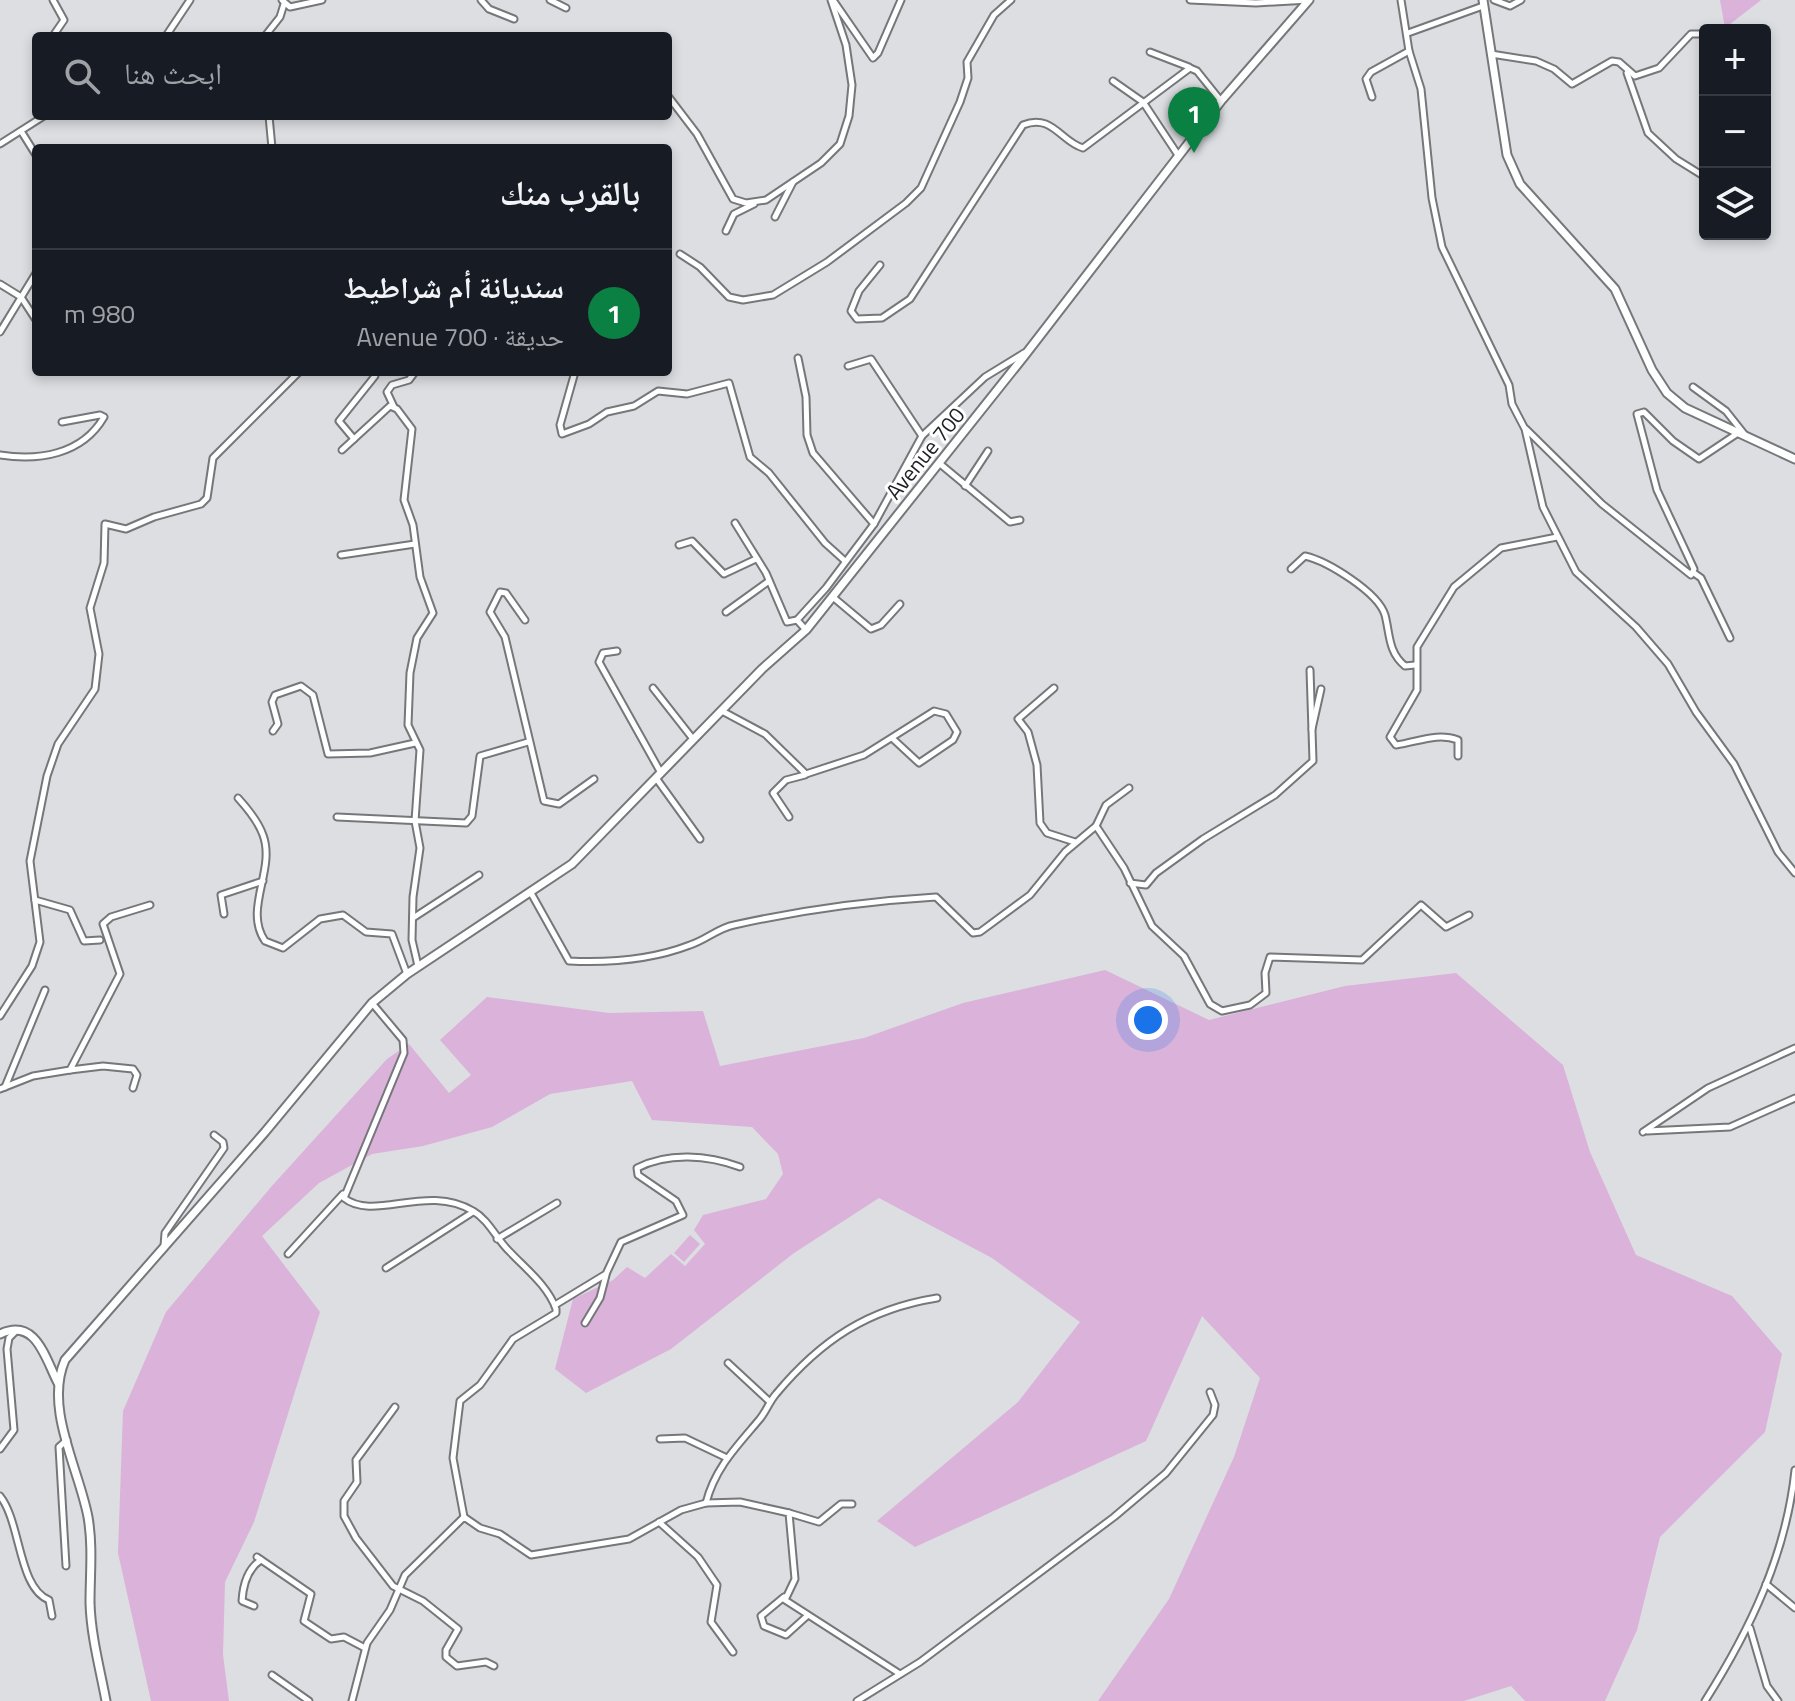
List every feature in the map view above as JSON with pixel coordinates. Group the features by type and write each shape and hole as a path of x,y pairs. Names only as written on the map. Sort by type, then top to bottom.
{"main road":[{"name":"Avenue 700","path":"65,1360 372,1003 418,966 572,864 693,739 806,630 1029,351 1221,101 1309,0"},
{"path":"1483,3 1507,155 1520,184 1615,289 1652,370 1667,393 1685,408 1795,459"},
{"path":"0,1334 18,1329 34,1336 59,1385 68,1439 88,1518 93,1572 91,1617 106,1701"},
{"path":"49,1366 65,1360"},
{"path":"59,1385 65,1360"}],"street":[{"path":"53,0 64,20 56,32"},
{"path":"169,32 190,0"},
{"path":"268,32 280,17 283,2 293,7 322,0"},
{"path":"481,0 489,9 514,19"},
{"path":"550,0 566,8"},
{"path":"832,0 873,58 901,0"},
{"path":"726,231 734,214 766,200 833,154 840,144 849,116 850,67 832,0"},
{"path":"680,254 700,267 729,297 743,300 773,295 827,262 906,203 921,188 960,102 968,78 967,62 994,15 1011,0"},
{"path":"1190,0 1256,3 1309,0"},
{"path":"1401,0 1409,51 1421,89 1432,198 1442,247 1507,380 1512,404 1525,429 1543,507 1576,572 1589,588 1636,627 1668,664 1696,712 1734,764 1778,852 1795,873"},
{"path":"1494,0 1510,6 1521,0"},
{"path":"1408,33 1483,3"},
{"path":"1489,53 1536,61 1554,69 1569,83 1612,61 1635,76 1652,71 1691,34 1699,34"},
{"path":"1372,97 1366,79 1371,72 1409,51"},
{"path":"1150,52 1197,71 1221,101"},
{"path":"880,265 854,299 851,311 857,319 882,318 910,299 1023,125 1032,122 1051,125 1080,149 1190,68"},
{"path":"1625,68 1641,106 1648,133 1676,159 1699,173"},
{"path":"1113,81 1143,102 1178,155"},
{"path":"672,101 697,134 730,195 738,202 759,202"},
{"path":"0,144 38,120"},
{"path":"269,120 272,144"},
{"path":"21,131 32,149"},
{"path":"775,217 793,181"},
{"path":"0,332 32,279"},
{"path":"0,284 21,297 32,314"},
{"path":"735,523 769,581 787,622 797,620 874,524 922,436 985,377 1029,351"},
{"path":"798,358 806,397 807,435 813,453 874,524"},
{"path":"848,366 871,359 922,436"},
{"path":"0,1016 37,956 40,928 30,850 47,776 58,744 92,696 97,679 99,654 90,608 104,563 105,524 126,529 154,517 201,504 207,498 213,458 295,376"},
{"path":"354,439 339,421 375,376"},
{"path":"412,376 409,380 392,385 387,392 394,407 412,429 404,500 413,525 420,577 433,613 417,638 410,673 408,725 420,756 415,821 420,848 412,918 413,950 418,966"},
{"path":"574,376 560,425 562,434 589,424 607,412 634,406 658,391 687,394 729,383 752,460 769,473 825,543 845,561"},
{"path":"1693,387 1726,411 1743,428 1742,435 1699,459 1673,441 1645,413 1637,414 1657,490 1694,573 1701,578 1730,638"},
{"path":"342,450 387,408 394,407"},
{"path":"0,455 29,460 59,454 86,436 104,417 100,415 62,422"},
{"path":"1525,429 1627,526 1685,573 1694,573"},
{"path":"965,486 988,451"},
{"path":"938,463 1010,522 1020,520"},
{"path":"1458,756 1458,740 1450,737 1437,736 1396,745 1392,743 1392,729 1417,690 1417,647 1454,587 1501,548 1557,537"},
{"path":"679,545 692,541 724,574 751,558 757,559"},
{"path":"341,555 415,544"},
{"path":"1291,569 1305,556 1331,564 1384,611 1392,653 1405,666 1416,665"},
{"path":"726,612 769,581"},
{"path":"525,620 505,592 500,592 490,612 505,637 544,801 559,804 594,779"},
{"path":"834,598 871,629 881,625 900,604"},
{"path":"797,620 806,630"},
{"path":"617,651 603,653 599,662 658,775 700,839"},
{"path":"1310,670 1309,720 1312,729"},
{"path":"273,731 278,724 272,702 275,695 301,686 313,695 328,754 370,753 415,743"},
{"path":"653,688 693,739"},
{"path":"1054,688 1019,714 1018,719 1028,732 1037,765 1040,823 1047,833 1075,842"},
{"path":"1130,883 1143,887 1203,839 1275,795 1313,761 1312,729 1321,689"},
{"path":"722,711 765,734 806,774"},
{"path":"789,817 773,793 786,780 864,755 906,726 937,711 946,714 957,732 953,740 919,763 892,738"},
{"path":"337,817 456,824 469,822 480,756 528,742"},
{"path":"531,893 569,961 630,961 692,945 731,925 832,906 936,897 973,933 980,932 1030,895 1075,842 1096,826 1106,805 1129,788"},
{"path":"238,798 263,833 267,853 257,927 265,941 283,948 320,919 343,915 366,932 392,934 407,974"},
{"path":"1096,826 1110,842 1152,926 1171,948 1184,956 1210,1004 1222,1011 1250,1005 1266,993 1265,973 1270,957 1360,960 1378,949 1421,905 1446,927 1469,915"},
{"path":"412,918 479,875"},
{"path":"224,914 221,895 263,881"},
{"path":"35,900 70,910 84,941 100,940"},
{"path":"70,1070 120,974 103,924 111,917 150,905"},
{"path":"2,1088 45,990"},
{"path":"288,1254 344,1193 404,1053 403,1040 372,1003"},
{"path":"1795,1048 1708,1088 1643,1132 1730,1127 1795,1098"},
{"path":"2,1088 33,1076 103,1066 133,1069 137,1075 133,1088"},
{"path":"164,1246 165,1233 224,1148 223,1142 214,1135"},
{"path":"585,1323 600,1298 606,1274 621,1242 683,1215 676,1201 638,1175 637,1168 658,1160 703,1157 740,1167"},
{"path":"344,1193 344,1198 356,1207 422,1199 459,1204 474,1211 540,1282 555,1305 556,1313 513,1339 480,1385 460,1401 453,1458 464,1517 486,1531 500,1534 531,1555 576,1546 608,1545 646,1532 681,1510 706,1503 740,1502 819,1522 841,1504 852,1504"},
{"path":"497,1239 557,1203"},
{"path":"386,1268 474,1211"},
{"path":"555,1305 606,1274"},
{"path":"706,1503 715,1475 763,1416 770,1402 850,1326 892,1306 937,1298"},
{"path":"0,1449 14,1430 7,1349 9,1338 18,1329"},
{"path":"728,1363 770,1402"},
{"path":"857,1701 900,1674 1114,1517 1166,1473 1213,1415 1215,1405 1210,1392"},
{"path":"395,1407 356,1460 357,1482 344,1501 343,1511 356,1538 399,1590 423,1601 459,1631 445,1653 454,1665 486,1662 494,1666"},
{"path":"660,1439 685,1438 727,1458"},
{"path":"66,1566 59,1447 68,1439"},
{"path":"1705,1701 1750,1628 1793,1503 1795,1470"},
{"path":"0,1496 12,1520 35,1591 49,1600 52,1616"},
{"path":"789,1513 795,1579 784,1597 761,1616 764,1626 786,1635 807,1616"},
{"path":"352,1701 365,1648 408,1570 464,1517"},
{"path":"659,1522 710,1572 718,1592 711,1622 733,1652"},
{"path":"254,1606 242,1601 243,1589 259,1558 311,1594 304,1621 331,1639 344,1637 365,1648"},
{"path":"1766,1584 1795,1608"},
{"path":"784,1597 807,1616 900,1674"},
{"path":"1750,1628 1767,1686 1778,1701"},
{"path":"272,1675 309,1701"}],"shaded area":[{"path":"1720,0 1761,0 1730,24 1724,24"},
{"path":"1105,970 1209,1020 1345,986 1456,973 1563,1065 1590,1152 1636,1255 1732,1296 1782,1354 1765,1432 1660,1537 1637,1630 1605,1701 1525,1701 1511,1686 1464,1701 1098,1701 1169,1599 1234,1457 1260,1378 1202,1316 1146,1441 915,1547 877,1521 1018,1402 1080,1322 992,1258 879,1198 794,1253 671,1349 586,1393 555,1369 573,1299 613,1280 627,1267 645,1278 671,1254 685,1266 705,1244 694,1230 703,1215 766,1199 783,1174 778,1154 752,1127 652,1120 632,1081 550,1094 492,1127 423,1146 372,1154 319,1183 262,1236 320,1312 254,1522 225,1582 223,1655 229,1701 151,1701 118,1553 123,1411 166,1312 271,1187 387,1059 409,1044 449,1093 471,1075 440,1040 487,997 609,1013 703,1011 720,1066 864,1038 963,1003"},
{"path":"690,1235 700,1244 684,1262 674,1253"}],"place":[{"name":"سنديانة أم شراطيط","path":"1194,153"}]}
